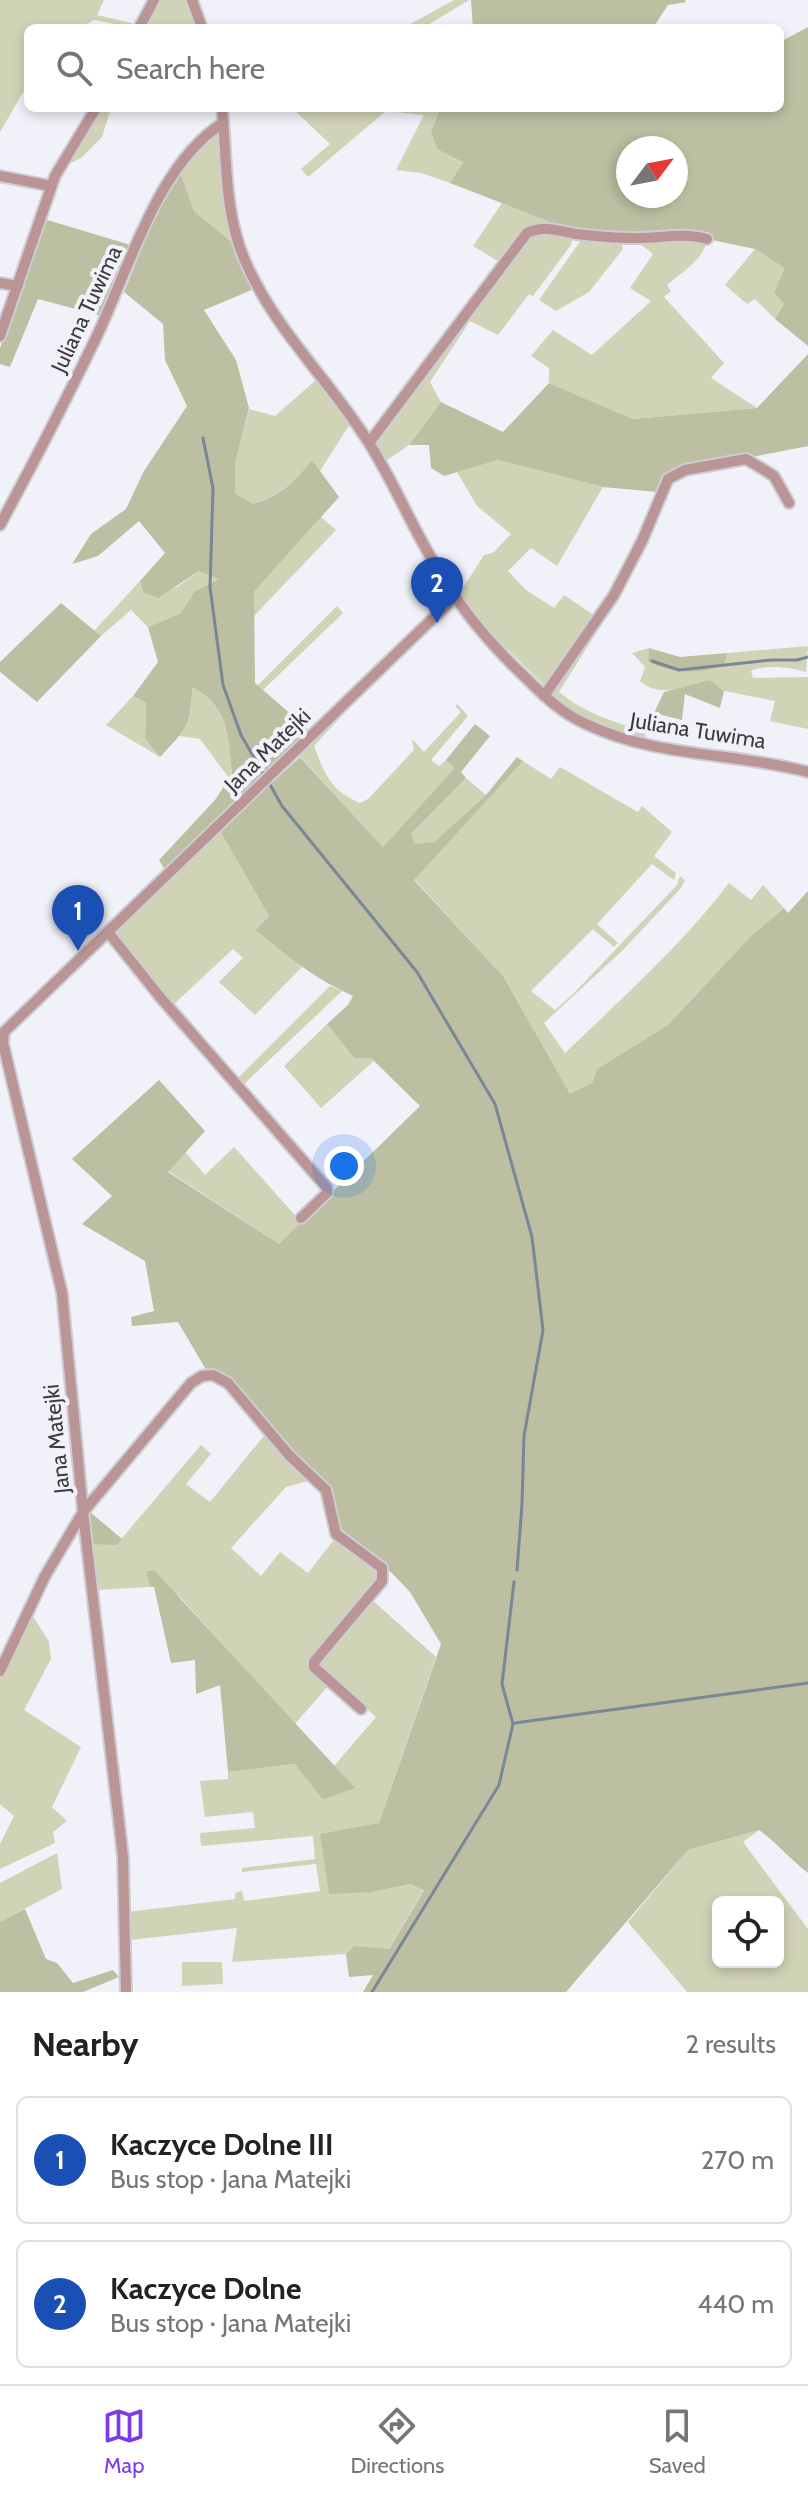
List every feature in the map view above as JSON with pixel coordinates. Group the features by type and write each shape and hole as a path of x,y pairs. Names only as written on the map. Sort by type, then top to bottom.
{"street":[{"path":"141,24 154,0"},
{"path":"192,0 201,24"},
{"path":"0,336 51,186 94,112"},
{"name":"Juliana Tuwima","path":"222,112 234,223 246,263 276,315 369,443 455,597 513,666 544,696 583,723 629,742 669,750 751,759 808,772"},
{"name":"Juliana Tuwima","path":"0,525 96,337 163,187 208,133 223,123"},
{"path":"0,176 51,186"},
{"path":"369,443 527,233 537,228 548,228 632,238 673,235 707,239"},
{"path":"0,283 18,286"},
{"path":"544,696 614,595 642,541 668,479 685,470 746,459 774,476 789,503"},
{"name":"Jana Matejki","path":"126,1992 123,1857 83,1512 62,1293 2,1037 455,597"},
{"path":"108,932 160,997 327,1188 327,1193 301,1218"},
{"path":"0,1671 45,1576 83,1512 191,1383 202,1376 213,1375 228,1383 289,1455 326,1490 336,1534 382,1568 382,1581 314,1662 314,1667 361,1709"}],"green space":[{"path":"0,0 104,0 97,15 135,24 94,20 87,24 24,24 24,91 0,132"},
{"path":"159,0 187,0 196,24 146,24"},
{"path":"454,0 469,0 430,24 410,24"},
{"path":"471,0 686,2 668,5 656,24 473,24"},
{"path":"808,27 808,346 775,319 784,304 774,292 785,268 755,249 669,231 625,236 576,232 450,183 463,162 437,149 431,131 439,112 784,112 784,40"},
{"path":"98,112 110,112 102,137 81,158 65,166"},
{"path":"296,112 385,112 308,177 301,169 330,144"},
{"path":"396,112 439,112 431,131 463,162 450,183 421,173 396,170 424,115"},
{"path":"219,133 224,193 234,244 194,211 180,171 211,135"},
{"path":"180,171 194,211 234,244 254,289 204,310 236,360 249,408 235,464 235,493 253,504 272,497 312,460 339,497 254,592 255,683 309,730 165,870 159,860 215,800 232,774 228,735 214,704 192,687 191,711 185,726 160,757 145,739 146,703 133,696 158,662 148,627 181,613 194,592 219,579 199,571 158,598 143,592 140,581 165,553 139,521 98,556 72,564 91,534 126,509 144,471 187,406 165,360 163,324 124,292 159,206"},
{"path":"502,203 563,227 539,227 524,231 498,261 473,246"},
{"path":"44,219 134,246 102,316 38,299 10,367 0,364 0,348"},
{"path":"538,231 563,234 572,241 571,245 533,296 529,294 498,335 470,321 430,382 441,402 409,445 386,461 375,442 525,239"},
{"path":"700,238 706,244 695,262 667,285 671,291 664,297 724,363 711,378 757,408 633,419 549,383 549,368 531,356 553,330 592,355 651,301 630,288 653,254 639,243"},
{"path":"581,240 621,243 623,249 589,292 556,311 539,300"},
{"path":"755,249 786,268 774,292 784,304 775,319 755,299 747,304 725,285"},
{"path":"808,354 808,446 685,470 657,492 603,487 498,460 444,476 431,468 429,445 409,445 441,402 503,432 549,383 633,419 757,408"},
{"path":"316,380 350,424 320,471 312,461 286,487 253,504 235,493 235,464 249,409 275,416"},
{"path":"498,460 603,487 557,566 531,548 508,571 526,590 554,608 564,595 595,616 546,687 497,639 459,594 484,555 493,553 511,534 477,506 457,472"},
{"path":"321,517 336,530 254,616 254,592"},
{"path":"199,571 220,579 194,592 181,613 148,627 131,610 101,636 93,632 140,581 143,592 177,587"},
{"path":"61,603 101,636 37,702 0,672 0,662"},
{"path":"337,606 343,613 263,690 257,686"},
{"path":"599,623 601,625 559,692 589,711 645,732 646,739 584,717 551,697 550,692"},
{"path":"808,646 806,672 778,667 751,671 753,678 808,677 808,729 770,721 775,701 724,691 710,680 674,690 648,686 640,681 645,667 632,653 649,648 648,661 709,668 725,663 727,653"},
{"path":"649,648 680,657 727,653 725,663 717,667 686,671 665,668 648,661"},
{"path":"710,680 724,691 720,708 685,694 682,720 654,713 664,692"},
{"path":"192,687 214,704 225,724 232,774 229,778 200,739 179,736 189,719"},
{"path":"366,689 314,746 335,787 360,803 368,799 414,750 412,739 424,752 461,712 455,706 457,704 468,716 431,760 439,766 446,760 456,768 383,847 298,754"},
{"path":"133,696 146,703 145,739 160,757 106,725"},
{"path":"475,724 490,736 461,772 466,778 411,834 415,844 434,842 486,795 517,757 523,761 414,880 503,976 570,1094 592,1083 597,1069 668,1025 750,937 784,908 788,913 808,891 808,1873 759,1830 688,1850 566,1992 363,1992 373,1975 349,1977 346,1954 354,1946 389,1949 424,1890 411,1884 372,1892 329,1894 320,1834 379,1823 441,1644 410,1592 387,1568 339,1532 328,1487 292,1453 227,1377 205,1368 178,1322 132,1326 131,1317 154,1311 145,1261 82,1224 112,1196 72,1159 159,1080 205,1131 168,1172 279,1244 420,1106 371,1058 354,1058 327,1024 348,1005 353,996 314,975 255,930 269,916 220,831 300,757 383,847 455,768 446,760"},
{"path":"523,761 551,779 560,767 638,812 642,806 672,832 654,856 676,873 674,880 652,864 597,924 618,943 614,947 593,929 531,991 555,1010 677,885 680,876 685,880 623,950 544,1023 565,1053 671,950 729,883 751,900 763,885 784,908 750,937 668,1025 597,1069 592,1083 570,1095 503,976 414,879"},
{"path":"466,778 486,795 434,842 415,845 411,834"},
{"path":"220,831 269,916 255,930 302,967 255,1015 219,982 243,958 233,949 173,1005 117,939 115,932"},
{"path":"330,986 342,991 244,1084 238,1078"},
{"path":"327,1024 354,1058 371,1058 374,1061 321,1108 284,1066"},
{"path":"234,1147 302,1223 279,1244 168,1171 185,1152 205,1175"},
{"path":"267,1432 309,1481 286,1487 231,1548 261,1576 280,1552 308,1573 336,1537 381,1574 312,1671 328,1686 295,1724 181,1598 146,1571 150,1587 97,1590 92,1544 117,1544 201,1445 211,1454 186,1484 210,1502"},
{"path":"89,1511 122,1539 117,1545 92,1544"},
{"path":"146,1571 155,1571 355,1788 323,1800 295,1764 228,1772 220,1685 196,1694 195,1660 171,1663 154,1587 150,1587"},
{"path":"371,1599 436,1657 379,1823 320,1835 372,1892 411,1884 424,1889 388,1950 354,1946 346,1954 232,1962 237,1928 130,1940 127,1912 235,1899 235,1893 242,1891 244,1901 320,1891 316,1864 242,1872 242,1868 315,1859 313,1836 201,1846 200,1833 255,1828 253,1812 205,1817 200,1781 228,1779 228,1772 296,1764 323,1800 354,1788 334,1766 376,1717 316,1666"},
{"path":"31,1613 49,1642 51,1659 24,1710 81,1747 52,1807 67,1821 53,1832 55,1843 0,1869 0,1844 14,1816 0,1804 0,1678"},
{"path":"759,1830 743,1842 783,1896 712,1896 712,1968 784,1968 784,1897 808,1929 808,1992 687,1992 628,1922 688,1850"},
{"path":"57,1853 62,1889 0,1922 0,1883"},
{"path":"25,1909 46,1959 57,1963 73,1983 113,1970 119,1977 83,1992 0,1992 0,1922"},
{"path":"182,1962 222,1962 223,1984 182,1986"}],"waterway":[{"path":"203,438 213,488 210,587 223,685 241,735 264,775"},
{"path":"652,661 679,670 808,657"},
{"path":"268,781 282,806 417,972 495,1104 532,1237 543,1330 524,1436 517,1570"},
{"path":"372,1992 499,1785 513,1724 502,1684 514,1582"},
{"path":"515,1723 808,1683"}],"place":[{"name":"Kaczyce Dolne","path":"437,623"},
{"name":"Kaczyce Dolne III","path":"78,951"}]}
